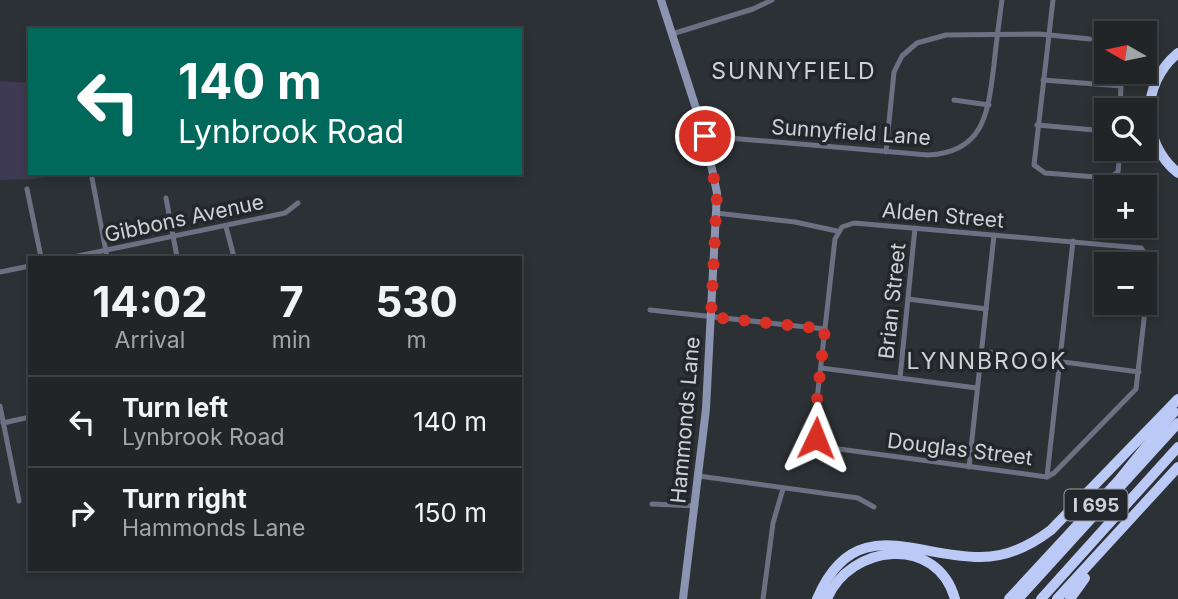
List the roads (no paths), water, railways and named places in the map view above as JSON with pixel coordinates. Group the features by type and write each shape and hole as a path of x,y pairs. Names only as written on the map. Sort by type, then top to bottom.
{"highway":[{"path":"1178,53 1159,76 1149,109 1153,138 1167,163 1178,173"},
{"path":"817,599 830,575 839,565 876,545 895,544 982,557 1005,554 1030,544 1051,530 1178,399"},
{"name":"I 695","path":"1009,599 1119,480 1178,407"},
{"path":"1018,599 1178,423"},
{"path":"1041,599 1178,447"},
{"name":"I 695","path":"1057,599 1178,467"},
{"path":"1070,599 1147,502"},
{"path":"827,599 836,582 853,565 873,556 894,553 915,556 932,565 946,578 955,599"}],"street":[{"name":"Hammonds Lane","path":"661,0 705,136 716,180 711,317 699,476 683,599"},
{"path":"672,34 753,9 772,0"},
{"name":"Sunnyfield Lane","path":"705,136 928,155 959,148 976,133 989,104 1002,0"},
{"path":"1053,0 1033,160 1038,170 1045,173 1115,176 1120,161"},
{"path":"886,152 892,81 897,64 909,48 936,36 997,34 1090,38"},
{"path":"1043,80 1121,86 1120,98"},
{"path":"954,100 989,104"},
{"path":"1037,125 1094,130"},
{"path":"92,178 107,254"},
{"path":"27,189 41,256"},
{"path":"166,198 177,256"},
{"name":"Gibbons Avenue","path":"84,256 107,254 173,237 285,214 298,203"},
{"path":"650,310 825,329 836,232 794,222 716,213"},
{"name":"Alden Street","path":"836,232 854,223 1134,247 1145,252 1150,267 1139,372"},
{"path":"226,227 234,256"},
{"name":"Brian Street","path":"900,378 915,228"},
{"path":"969,467 994,235"},
{"path":"1047,477 1073,242"},
{"path":"0,272 28,266"},
{"path":"908,299 986,309"},
{"name":"Douglas Street","path":"825,329 814,433 824,447 1047,477"},
{"path":"981,351 1139,372 1134,392 1047,477"},
{"path":"821,368 977,388"},
{"path":"0,406 19,501"},
{"path":"2,423 28,417"},
{"path":"699,476 858,498 874,507"},
{"path":"763,599 773,523 783,489"},
{"path":"652,504 696,506"}],"district":[{"name":"SUNNYFIELD","path":"794,71"},
{"name":"LYNNBROOK","path":"987,361"}]}
